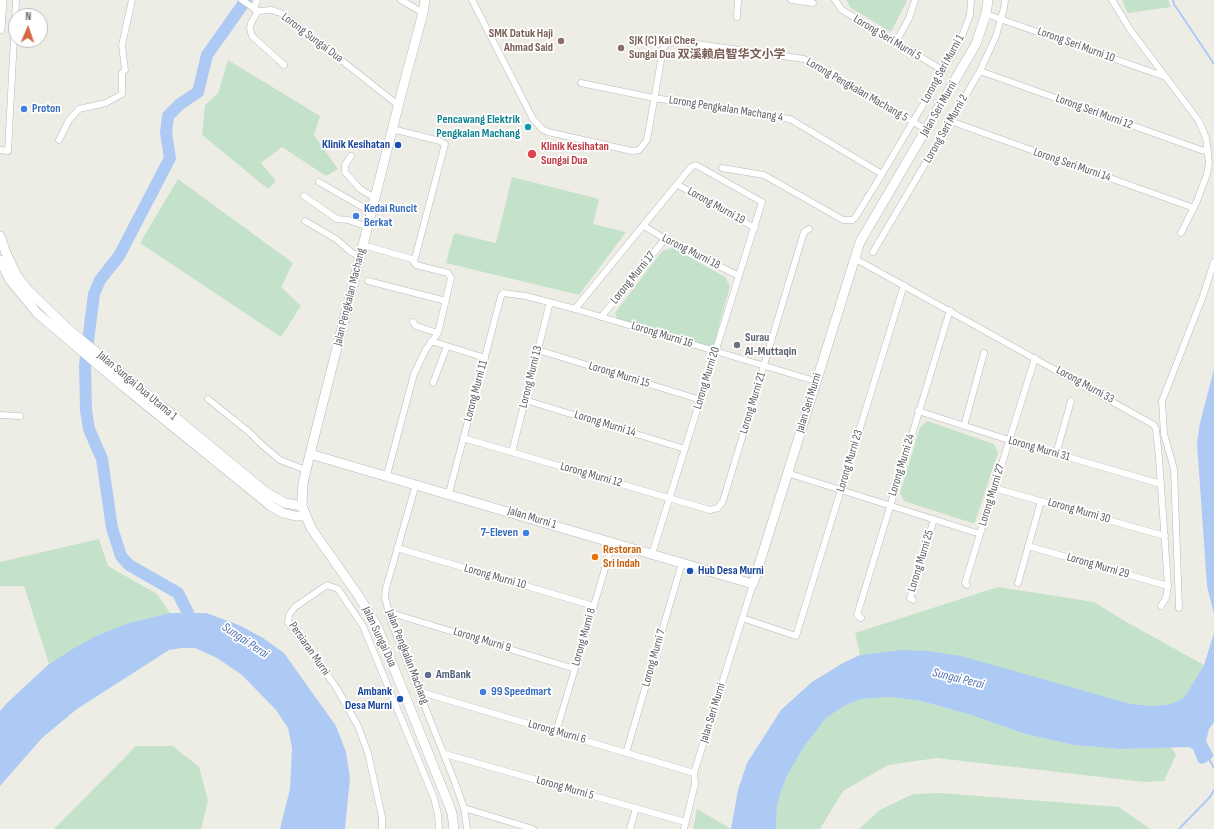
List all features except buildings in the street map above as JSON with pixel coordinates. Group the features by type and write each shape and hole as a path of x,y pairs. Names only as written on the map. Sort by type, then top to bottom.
{"street":[{"path":"0,29 2,0"},
{"path":"0,150 8,151 16,0"},
{"path":"59,140 69,120 79,109 106,103 122,94 122,73 125,70 122,45 132,0"},
{"path":"242,0 255,9"},
{"path":"257,0 250,29 252,36 284,65"},
{"path":"401,0 423,13"},
{"name":"Jalan Pengkalan Machang","path":"310,454 398,105 423,13 425,0"},
{"path":"472,0 533,119 542,129 636,151 642,147 647,140 654,98"},
{"path":"737,17 738,0"},
{"path":"791,0 813,3"},
{"name":"Lorong Seri Murni 5","path":"835,0 842,10 944,71"},
{"path":"896,42 909,18 915,0"},
{"name":"Lorong Seri Murni 1","path":"722,168 764,175 843,220 852,220 856,218 959,44 970,15 971,0"},
{"name":"Jalan Seri Murni","path":"684,826 695,784 694,773 854,258 866,230 927,130 976,44 986,14 988,0"},
{"name":"Lorong Seri Murni 2","path":"873,252 980,71 992,46 1002,19 1004,0"},
{"path":"1112,0 1131,31 1199,121 1206,138 1208,151 1208,174 1194,208 1181,233"},
{"name":"Lorong Sungai Dua","path":"255,9 272,10 283,14 398,105"},
{"name":"Lorong Seri Murni 10","path":"986,14 1166,77"},
{"name":"Lorong Pengkalan Machang 5","path":"654,98 663,49 667,43 675,41 804,59 927,130"},
{"name":"Lorong Seri Murni 12","path":"980,71 1201,150 1208,151"},
{"name":"Lorong Pengkalan Machang 4","path":"581,83 654,98 790,118 882,174"},
{"name":"Lorong Seri Murni 14","path":"950,121 1194,208"},
{"path":"392,129 440,141 445,144 414,262"},
{"path":"351,156 345,165 345,172 360,189 375,198"},
{"name":"Lorong Murni 20","path":"652,554 762,202 696,165 691,167 678,185"},
{"path":"319,182 371,212"},
{"path":"576,309 678,185"},
{"name":"Lorong Murni 19","path":"678,185 754,228"},
{"path":"304,196 337,219 348,220 368,227"},
{"path":"305,221 336,239 351,252 360,256"},
{"name":"Lorong Murni 18","path":"644,226 665,239 739,276"},
{"name":"Lorong Murni 21","path":"718,508 723,501 804,232 809,230"},
{"name":"Jalan Sungai Dua Utama 1","path":"0,236 6,253 24,286 63,330"},
{"name":"Lorong Murni 17","path":"601,316 665,239"},
{"path":"363,245 412,259 416,265 448,273 452,278 438,333 414,374 387,475"},
{"name":"Lorong Murni 33","path":"854,258 950,310 1154,425 1156,429 1161,484 1168,586 1166,598 1161,606"},
{"name":"Jalan Sungai Dua Utama 1","path":"0,260 10,280 37,312 63,330 267,493 285,503 302,506"},
{"path":"1179,608 1174,469 1164,434 1162,401 1203,296 1214,262"},
{"path":"368,281 446,301"},
{"name":"Lorong Murni 23","path":"742,618 796,636 904,286"},
{"name":"Lorong Murni 16","path":"507,292 601,316 764,367 815,381"},
{"name":"Lorong Murni 11","path":"449,493 501,296 507,292"},
{"name":"Lorong Murni 13","path":"512,452 550,302"},
{"name":"Lorong Murni 24","path":"861,618 857,615 889,505 950,310"},
{"path":"413,322 416,326 438,333"},
{"path":"432,341 485,358"},
{"path":"433,382 447,346"},
{"name":"Lorong Murni 15","path":"538,350 701,400"},
{"path":"964,426 984,353"},
{"name":"Lorong Murni 27","path":"967,585 965,583 1035,358"},
{"name":"Jalan Sungai Dua Utama 1","path":"105,365 123,386 259,497 283,513 295,516 304,516"},
{"path":"208,399 249,432 280,460 306,470"},
{"name":"Lorong Murni 14","path":"525,400 685,449"},
{"path":"1056,454 1071,401"},
{"name":"Lorong Murni 31","path":"918,411 1009,440 1161,484"},
{"path":"0,415 20,416"},
{"name":"Lorong Murni 12","path":"463,438 710,510 718,508"},
{"name":"Jalan Sungai Dua","path":"310,454 302,496 304,516 362,600 377,626 446,797 452,813 454,829"},
{"name":"Jalan Murni 1","path":"310,454 449,493 752,584"},
{"path":"787,473 980,534"},
{"name":"Jalan Pengkalan Machang","path":"416,484 386,588 385,598 388,612 421,692 464,808 467,829"},
{"name":"Lorong Murni 30","path":"994,488 1164,536"},
{"path":"285,503 294,501 302,496"},
{"path":"1018,583 1041,501"},
{"path":"283,513 311,528"},
{"name":"Lorong Murni 25","path":"913,600 910,598 934,519"},
{"name":"Lorong Murni 8","path":"556,732 613,542"},
{"name":"Lorong Murni 29","path":"1028,546 1168,586"},
{"name":"Lorong Murni 10","path":"397,548 594,606"},
{"name":"Lorong Murni 7","path":"626,753 682,563"},
{"name":"Persiaran Murni","path":"382,829 382,817 368,753 358,726 336,688 288,622 289,615 295,607 324,586 331,585 338,589 362,626 437,805 439,829"},
{"name":"Lorong Murni 9","path":"388,612 575,669"},
{"name":"Lorong Murni 6","path":"421,692 694,773"},
{"name":"Lorong Murni 5","path":"444,754 636,808 684,826"},
{"path":"434,798 446,797"},
{"path":"437,805 446,797"},
{"path":"464,808 517,827 533,829"},
{"path":"630,829 636,808"}],"green space":[{"path":"846,0 906,0 906,3 891,32 851,8"},
{"path":"1122,0 1168,0 1171,7 1128,13"},
{"path":"228,60 320,116 314,135 338,169 326,176 282,147 261,163 276,181 268,189 202,135 205,105 218,93"},
{"path":"512,177 599,199 593,224 626,232 579,295 446,263 454,233 496,243"},
{"path":"178,179 293,263 281,287 301,306 281,337 140,243"},
{"path":"673,248 725,277 730,286 714,344 707,347 617,320 615,313 662,251"},
{"path":"927,421 994,444 998,453 975,522 972,523 904,501 900,493 920,427"},
{"path":"99,539 108,566 157,594 170,613 129,623 98,635 49,664 24,586 0,586 0,562"},
{"path":"998,587 1094,602 1123,620 1204,665 1184,699 1171,704 1156,706 1131,704 900,650 860,655 855,633"},
{"path":"890,697 921,701 971,715 1025,734 1074,745 1119,749 1171,747 1176,755 1164,781 1144,782 937,758 888,765 843,791 820,829 776,829 777,806 788,774 804,747 826,718 844,706 861,699"},
{"path":"136,746 173,746 199,767 208,800 201,829 54,829"},
{"path":"940,793 1119,807 1150,829 859,829 880,810 913,794"},
{"path":"697,809 731,829 693,829"}],"water":[{"path":"1214,369 1214,614 1207,586 1197,443 1200,423"},
{"name":"Sungai Perai","path":"170,613 206,613 239,625 263,638 284,653 336,726 346,752 350,778 345,829 280,829 290,789 292,748 288,728 276,710 242,675 217,658 195,648 169,650 77,709 42,738 0,786 0,711 7,703 49,664 76,647 98,635 129,623"},
{"name":"Sungai Perai","path":"1214,633 1214,722 1209,729 1206,741 1214,756 1205,763 1201,764 1198,762 1193,749 1189,747 1119,749 1074,745 1025,734 971,715 921,701 890,697 861,699 844,706 826,718 804,747 788,774 781,791 777,806 776,829 731,829 738,790 747,763 781,710 812,682 843,663 860,655 900,650 928,651 961,656 1131,704 1156,706 1171,704 1184,698 1204,665"}],"waterway":[{"path":"190,628 188,613 178,593 129,565 121,556 112,528 102,459 89,429 86,410 85,365 94,294 100,280 119,256 170,158 166,133 168,116 180,104 198,92 207,55 246,0"},
{"path":"1173,0 1174,4 1214,64"},
{"path":"1209,759 1214,768"},
{"path":"1179,829 1210,797 1214,790"}],"place":[{"name":"SMK Datuk Haji Ahmad Said","path":"561,41"},
{"name":"SJK (C) Kai Chee, Sungai Dua 双溪赖启智华文小学","path":"621,48"},
{"name":"Proton","path":"24,109"},
{"name":"Pencawang Elektrik Pengkalan Machang","path":"528,127"},
{"name":"Klinik Kesihatan","path":"398,145"},
{"name":"Klinik Kesihatan Sungai Dua","path":"532,154"},
{"name":"Kedai Runcit Berkat","path":"356,216"},
{"name":"Surau Al-Muttaqin","path":"737,345"},
{"name":"7-Eleven","path":"526,533"},
{"name":"Restoran Sri Indah","path":"595,557"},
{"name":"Hub Desa Murni","path":"690,571"},
{"name":"AmBank","path":"428,675"},
{"name":"99 Speedmart","path":"483,692"},
{"name":"Ambank Desa Murni","path":"400,699"}]}
